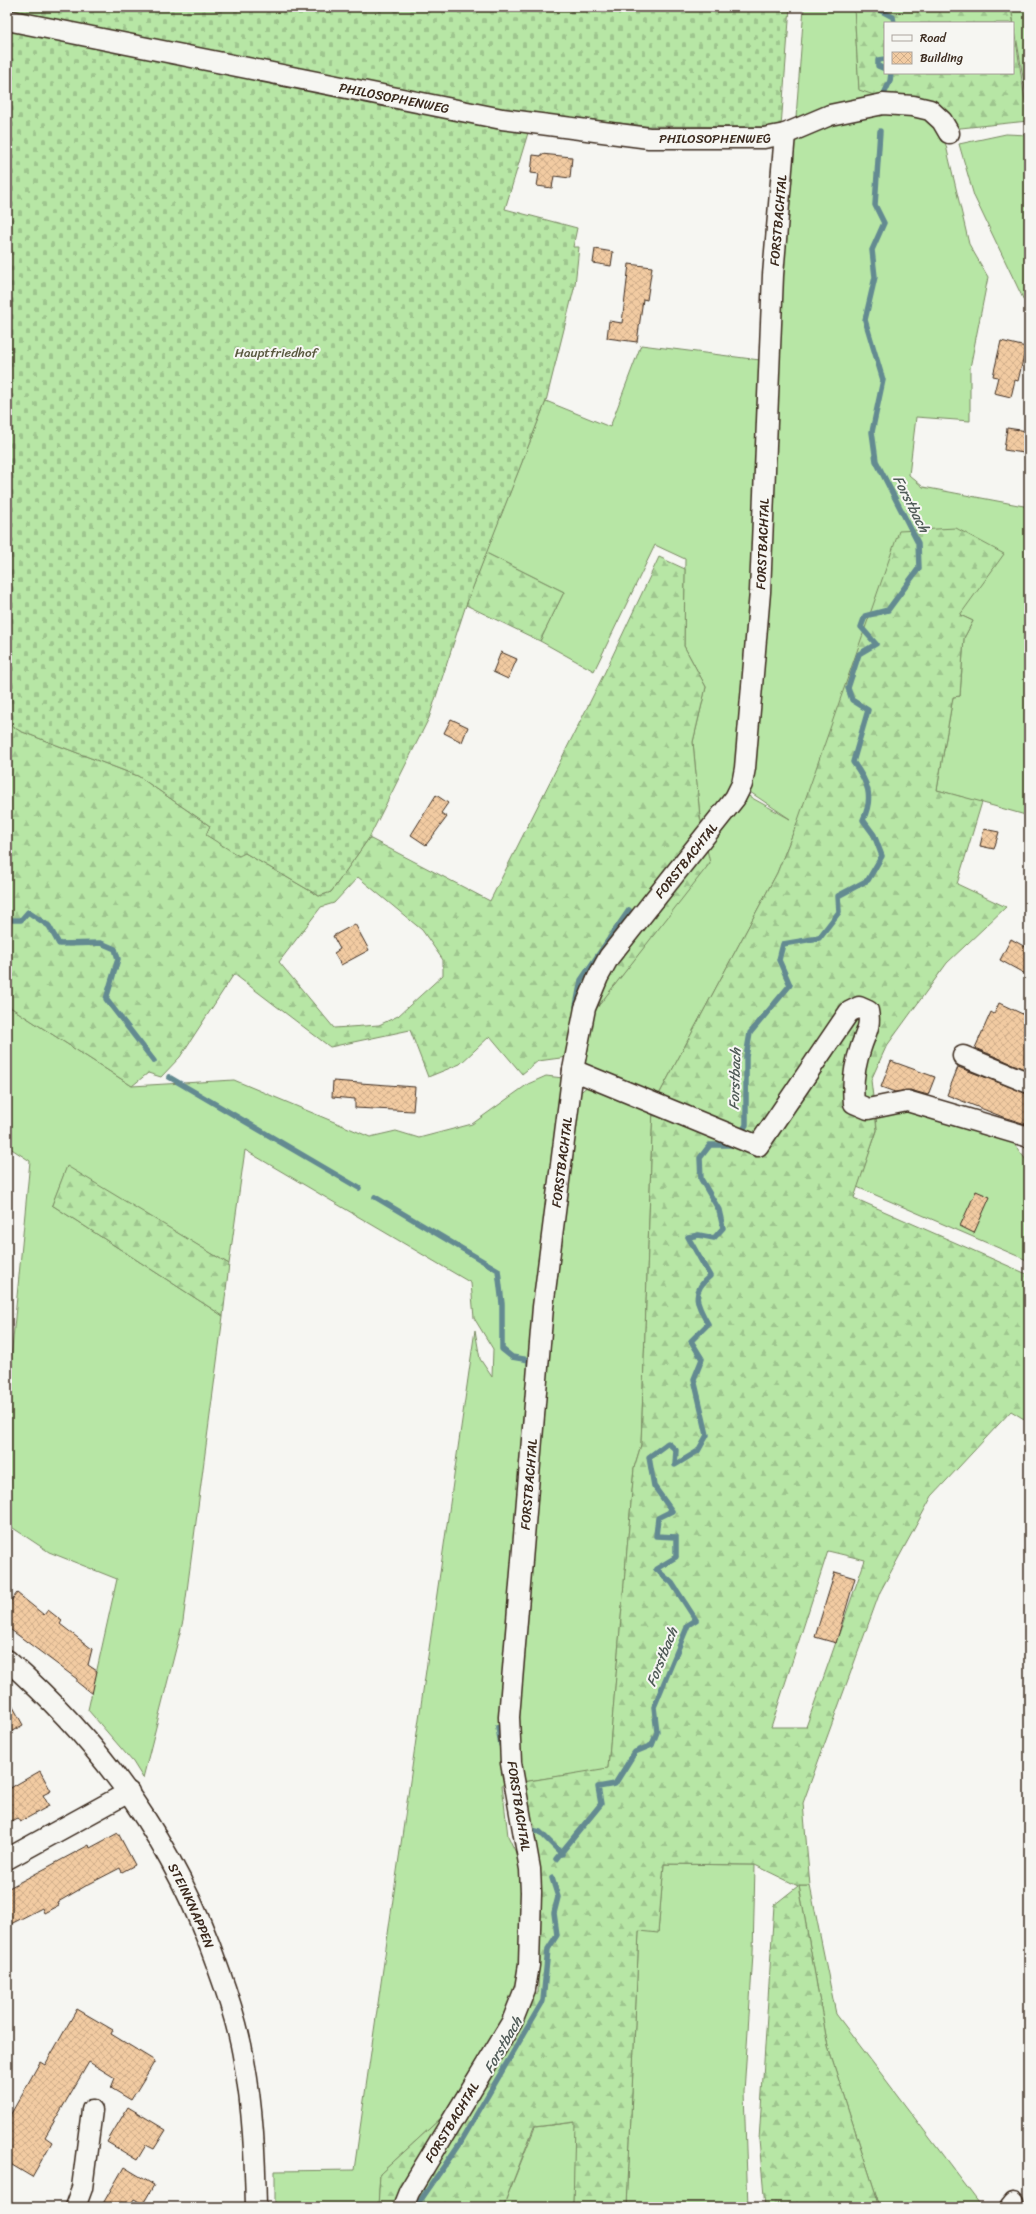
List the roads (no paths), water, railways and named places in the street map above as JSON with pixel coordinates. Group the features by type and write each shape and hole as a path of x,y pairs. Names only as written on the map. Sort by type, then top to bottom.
{"street":[{"name":"PHILOSOPHENWEG","path":"7,20 517,121 649,138 764,138 786,134 830,115 883,104 914,106 930,110 942,121 949,132"},
{"name":"FORSTBACHTAL","path":"403,2207 409,2192 512,2022 525,1989 529,1966 531,1892 530,1869 511,1762 508,1717 536,1380 573,1070 585,1008 598,977 633,926 723,816 742,784 747,750 760,592 773,275 786,134"},
{"path":"573,1070 758,1146 849,1012 859,1006 868,1011 870,1022 859,1054 853,1088 854,1103 868,1110 907,1101 1029,1137"},
{"path":"963,1056 1029,1083"},
{"name":"STEINKNAPPEN","path":"7,1660 40,1689 76,1727 129,1792 158,1836 186,1888 206,1932 227,1994 244,2060 254,2134 256,2207"},
{"path":"7,1859 129,1792"},
{"path":"75,2207 82,2188 92,2110"}],"waterway":[{"name":"Forstbach","path":"874,7 893,17 894,22"},
{"name":"Forstbach","path":"884,59 878,60 878,66 884,69"},
{"name":"Forstbach","path":"884,94 890,81 891,74"},
{"name":"Forstbach","path":"740,1134 746,1125 746,1057 750,1033 790,985 779,960 783,944 819,938 839,912 838,896 868,880 882,856 874,835 863,820 868,804 868,790 866,783 853,762 868,710 852,700 848,688 859,654 876,644 861,627 865,616 888,610 919,568 918,543 876,461 872,432 883,380 865,320 875,277 872,250 884,223 875,205 880,131"},
{"path":"576,1006 581,980 629,910"},
{"path":"7,920 21,920 28,912 49,926 59,944 101,943 115,949 118,959 106,999 154,1061"},
{"path":"169,1077 359,1188"},
{"name":"Forstbach","path":"556,1859 601,1804 598,1787 615,1784 635,1752 652,1745 657,1732 654,1707 688,1625 696,1620 672,1583 656,1569 676,1557 676,1537 656,1536 658,1518 672,1511 654,1486 649,1457 668,1443 676,1450 675,1465 698,1451 707,1435 694,1379 702,1359 691,1341 708,1324 697,1299 700,1288 710,1276 688,1237 699,1235 714,1238 723,1228 719,1210 701,1179 700,1158 710,1145 733,1145 735,1141"},
{"path":"375,1197 498,1270 502,1304 502,1349 512,1357 529,1360 529,1364"},
{"path":"498,1727 501,1745"},
{"path":"532,1830 540,1832 562,1854"},
{"name":"Forstbach","path":"416,2207 460,2143 543,2001 548,1949 557,1935 554,1913 558,1897 552,1878"}],"park label":[{"name":"Hauptfriedhof","path":"276,352"}]}
